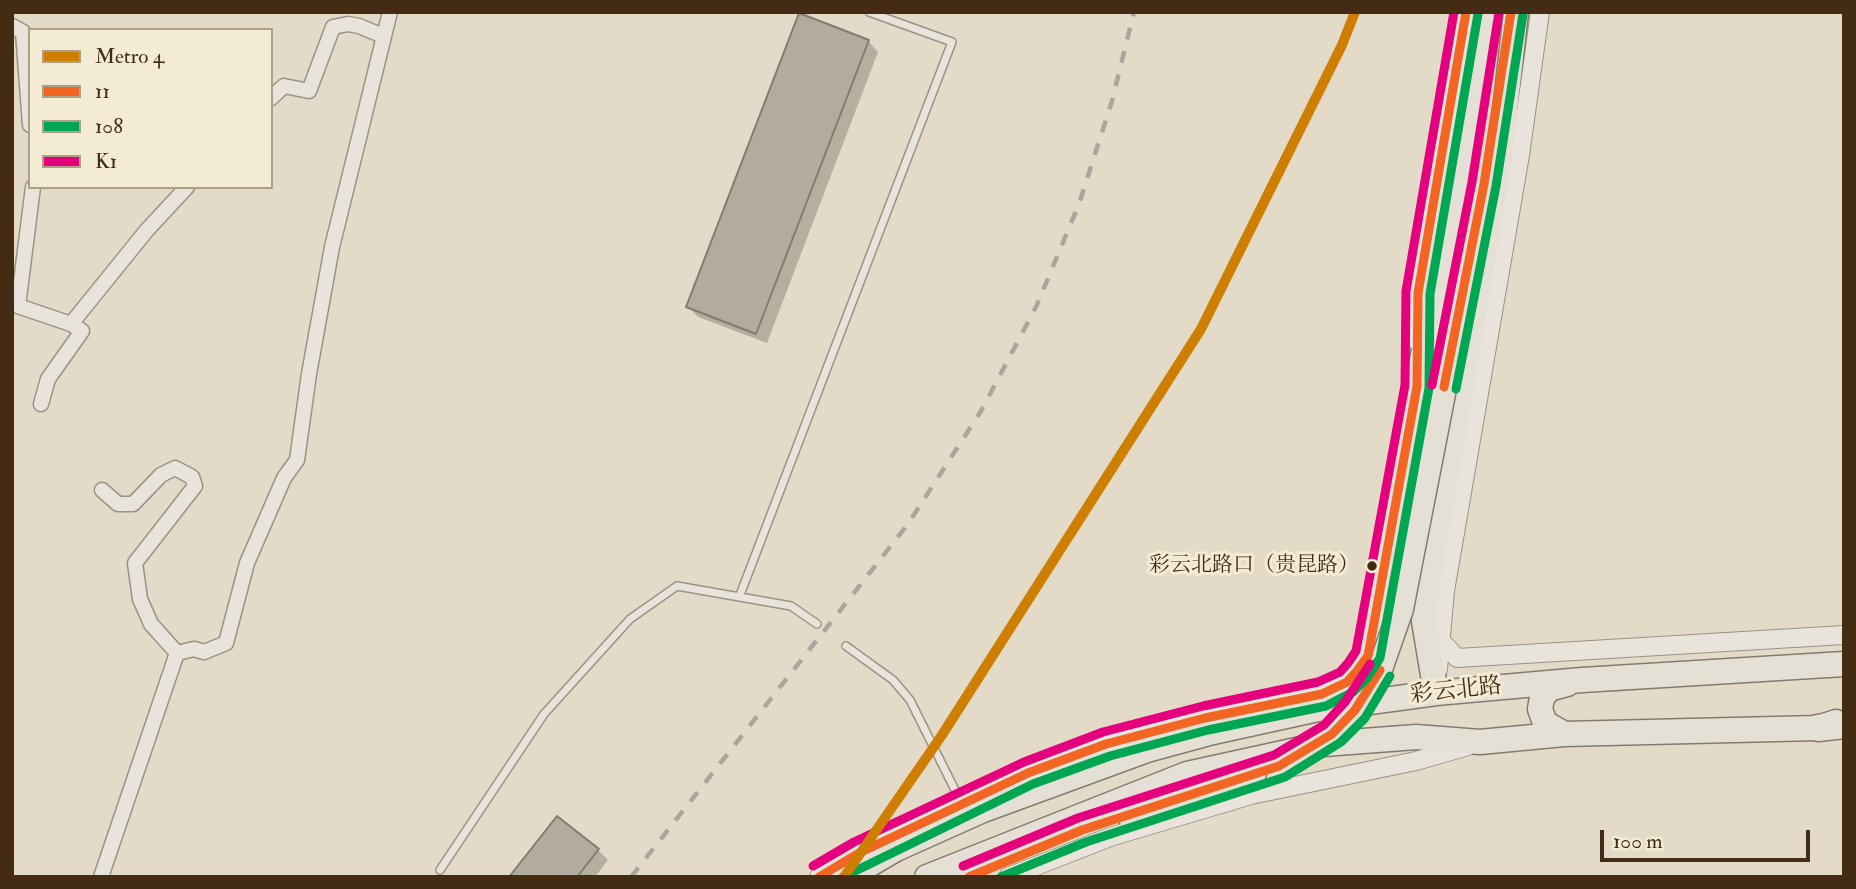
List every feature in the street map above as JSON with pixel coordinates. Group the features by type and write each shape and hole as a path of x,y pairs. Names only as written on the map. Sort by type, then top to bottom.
{"highway":[{"path":"1322,694 1357,704 1489,12"},
{"path":"968,877 1121,816 1279,765 1306,752 1332,734 1355,710 1379,672 1401,609 1483,184 1513,12"},
{"path":"1436,693 1424,621 1499,165 1513,12"},
{"path":"1378,603 1386,624 1397,632 1412,632 1424,621"},
{"name":"彩云北路","path":"848,877 896,849 982,810 1147,750 1213,732 1357,704 1436,693 1582,680 1844,664"},
{"path":"1564,734 1545,723 1540,709 1542,698 1549,688 1582,680"},
{"name":"彩云北路","path":"927,877 1187,774 1282,751 1364,739 1416,737 1480,742 1564,734 1818,728 1844,720"},
{"path":"1818,728 1844,728"}],"street":[{"path":"177,653 194,649 204,652 226,643 247,563 284,478 298,460 309,374 331,247 390,12"},
{"path":"1417,386 1418,293 1466,12"},
{"path":"1436,693 1445,591 1520,155 1540,12"},
{"path":"273,97 284,86 309,91 333,27 348,24 383,36"},
{"path":"12,26 23,32 28,98"},
{"path":"33,189 18,306 71,324 82,331 48,379 41,404"},
{"path":"71,324 147,230 185,189"},
{"path":"102,490 118,503 133,505 161,475 175,468 192,477 195,486 135,563 139,599 151,624 177,653"},
{"path":"1441,641 1457,658 1844,635"},
{"path":"101,877 177,653"},
{"path":"819,877 859,853 962,802 1028,773 1106,744 1322,694 1347,682 1367,656"},
{"path":"1008,877 1110,837 1228,801 1416,761 1480,742"}],"lane":[{"path":"740,595 952,42 869,12"},
{"path":"440,870 544,714 630,619 677,586 791,606 817,624"},
{"path":"846,646 893,680 910,700 962,802"}],"building":[{"path":"799,13 869,40 756,334 686,307"},
{"path":"557,816 599,849 577,877 509,877"}],"railway":[{"path":"631,877 908,524 981,411 1036,307 1079,204 1112,101 1134,12"}],"metro line":[{"name":"4","path":"844,877 942,735 1201,329 1342,45 1355,12"}],"transit line":[{"name":"K1","path":"813,866 854,842 1024,762 1103,732 1203,706 1318,682 1340,672 1348,663 1356,651 1405,385 1406,291 1454,12"},
{"name":"11","path":"819,877 859,853 1028,773 1106,744 1205,718 1322,694 1347,682 1357,671 1368,656 1417,386 1418,293 1466,12"},
{"name":"K1","path":"1432,385 1472,182 1499,12"},
{"name":"11","path":"1444,387 1484,184 1511,12"},
{"name":"108","path":"843,877 1033,784 1110,756 1208,730 1326,706 1353,692 1367,678 1380,658 1429,388 1430,294 1478,14"},
{"name":"108","path":"1456,389 1496,186 1523,14"},
{"name":"K1","path":"963,866 1078,818 1274,755 1324,725 1345,702 1370,664"},
{"name":"11","path":"969,877 1082,830 1279,766 1332,734 1355,710 1380,670"},
{"name":"108","path":"1001,877 1086,842 1285,777 1341,742 1365,718 1390,676"}],"place":[{"name":"彩云北路口（贵昆路）","path":"1372,566"}]}
